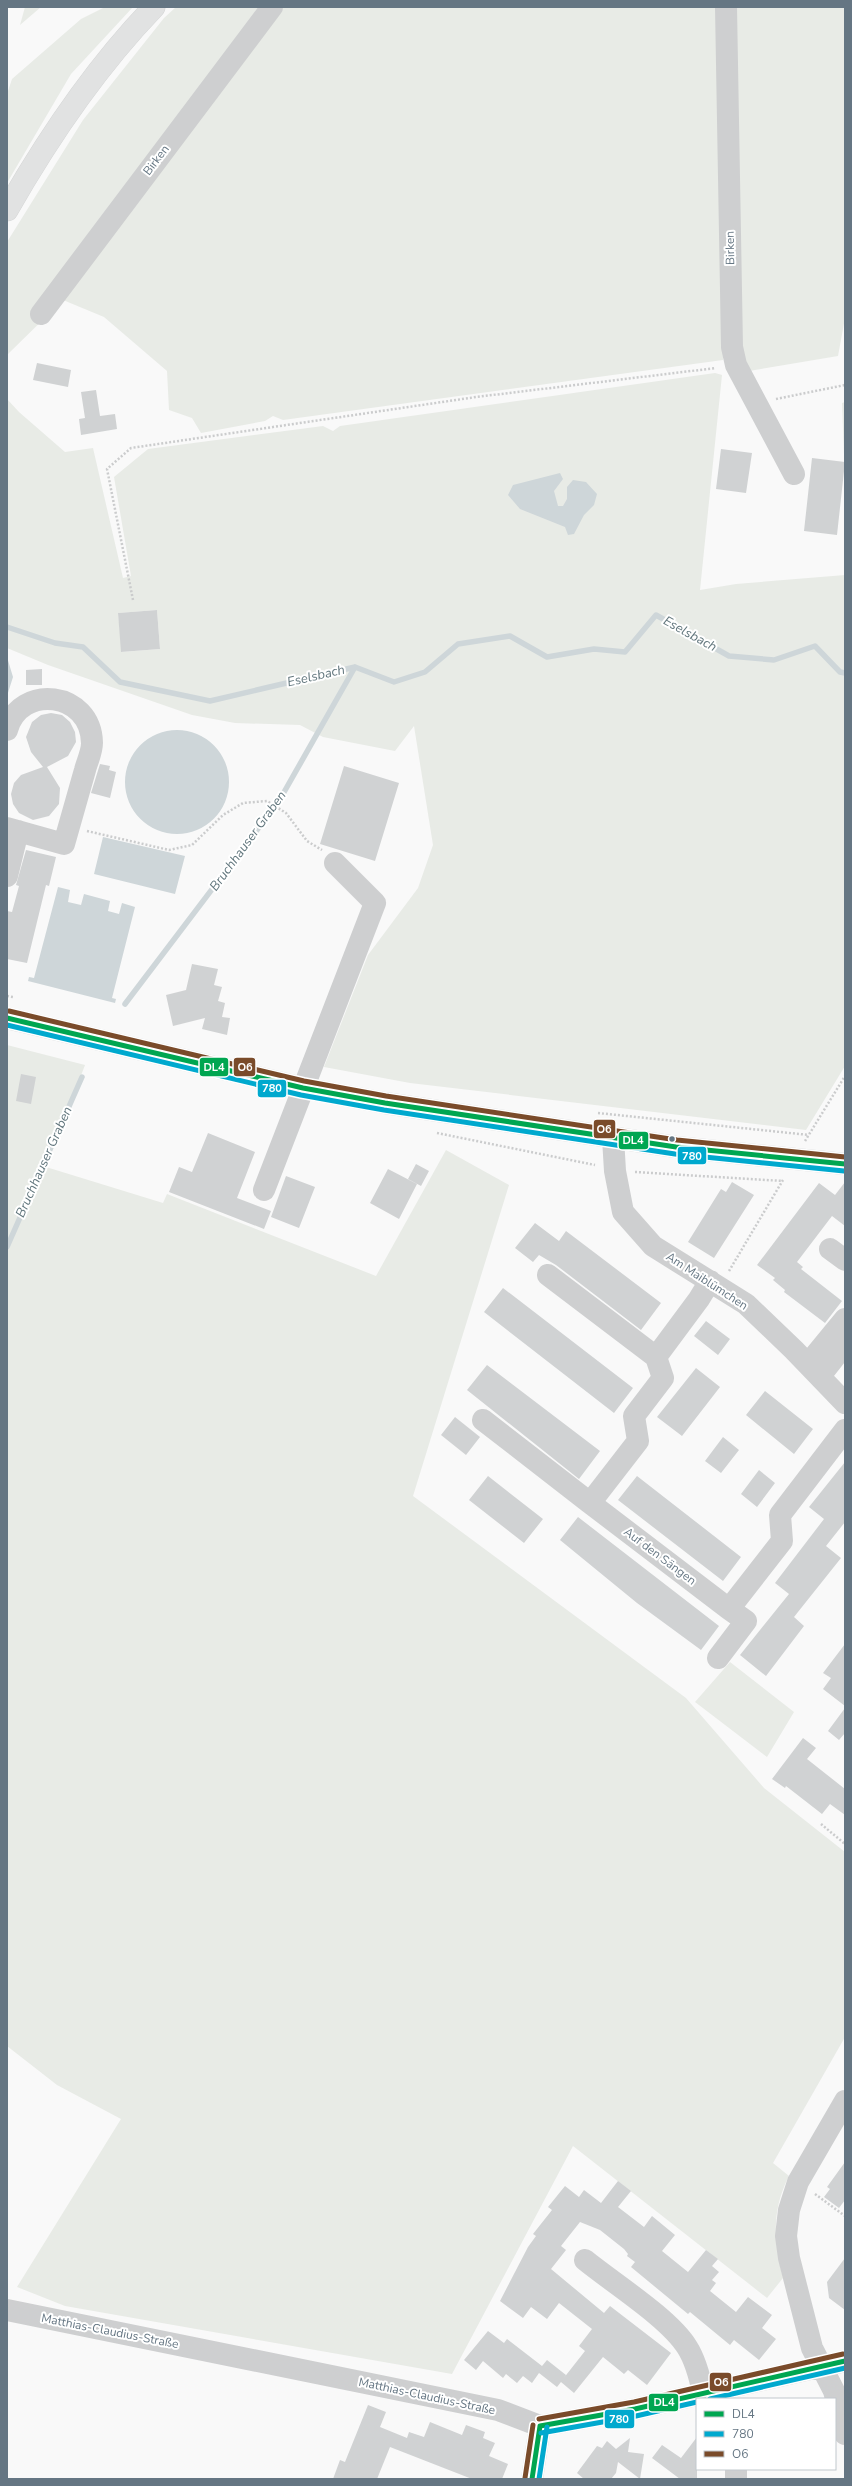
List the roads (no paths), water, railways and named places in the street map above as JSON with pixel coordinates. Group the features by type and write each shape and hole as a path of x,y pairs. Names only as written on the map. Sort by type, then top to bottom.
{"highway":[{"path":"7,210 30,170 67,115 104,64 154,7"}],"street":[{"name":"Birken","path":"41,314 272,7"},
{"name":"Birken","path":"726,7 732,347 736,365 758,402 794,474"},
{"path":"7,730 9,721 22,708 42,699 59,699 76,709 89,724 92,744 64,844 13,830 7,876"},
{"path":"264,1190 375,903 335,863"},
{"path":"7,1018 303,1088 385,1103 676,1147 845,1164"},
{"name":"Am Maiblümchen","path":"613,1138 614,1170 623,1212 653,1246 746,1304 814,1370 845,1403"},
{"path":"548,1276 656,1357 663,1378 634,1416 638,1441 590,1503"},
{"path":"656,1357 699,1299 715,1284"},
{"path":"814,1370 845,1319"},
{"path":"814,1370 845,1344"},
{"name":"Auf den Sängen","path":"483,1420 746,1622 718,1658"},
{"path":"730,1609 782,1541 780,1515 845,1430"},
{"path":"836,2398 834,2391 812,2348 789,2258 786,2236 789,2210 798,2182 845,2101"},
{"path":"585,2260 668,2325 687,2347 698,2372 703,2393"},
{"name":"Matthias-Claudius-Straße","path":"7,2310 498,2410 540,2426"},
{"path":"532,2479 540,2426 635,2409 703,2393 740,2392 822,2366 845,2361"},
{"path":"836,2399 845,2434"}],"waterway":[{"name":"Eselsbach","path":"7,627 55,643 83,647 120,682 210,701 355,667 394,682 425,672 458,644 510,636 547,657 594,649 625,652 656,615 729,656 774,660 815,646 840,672 845,673"},
{"name":"Bruchhauser Graben","path":"125,1004 279,801 355,667"},
{"name":"Bruchhauser Graben","path":"7,1247 82,1077"}]}
